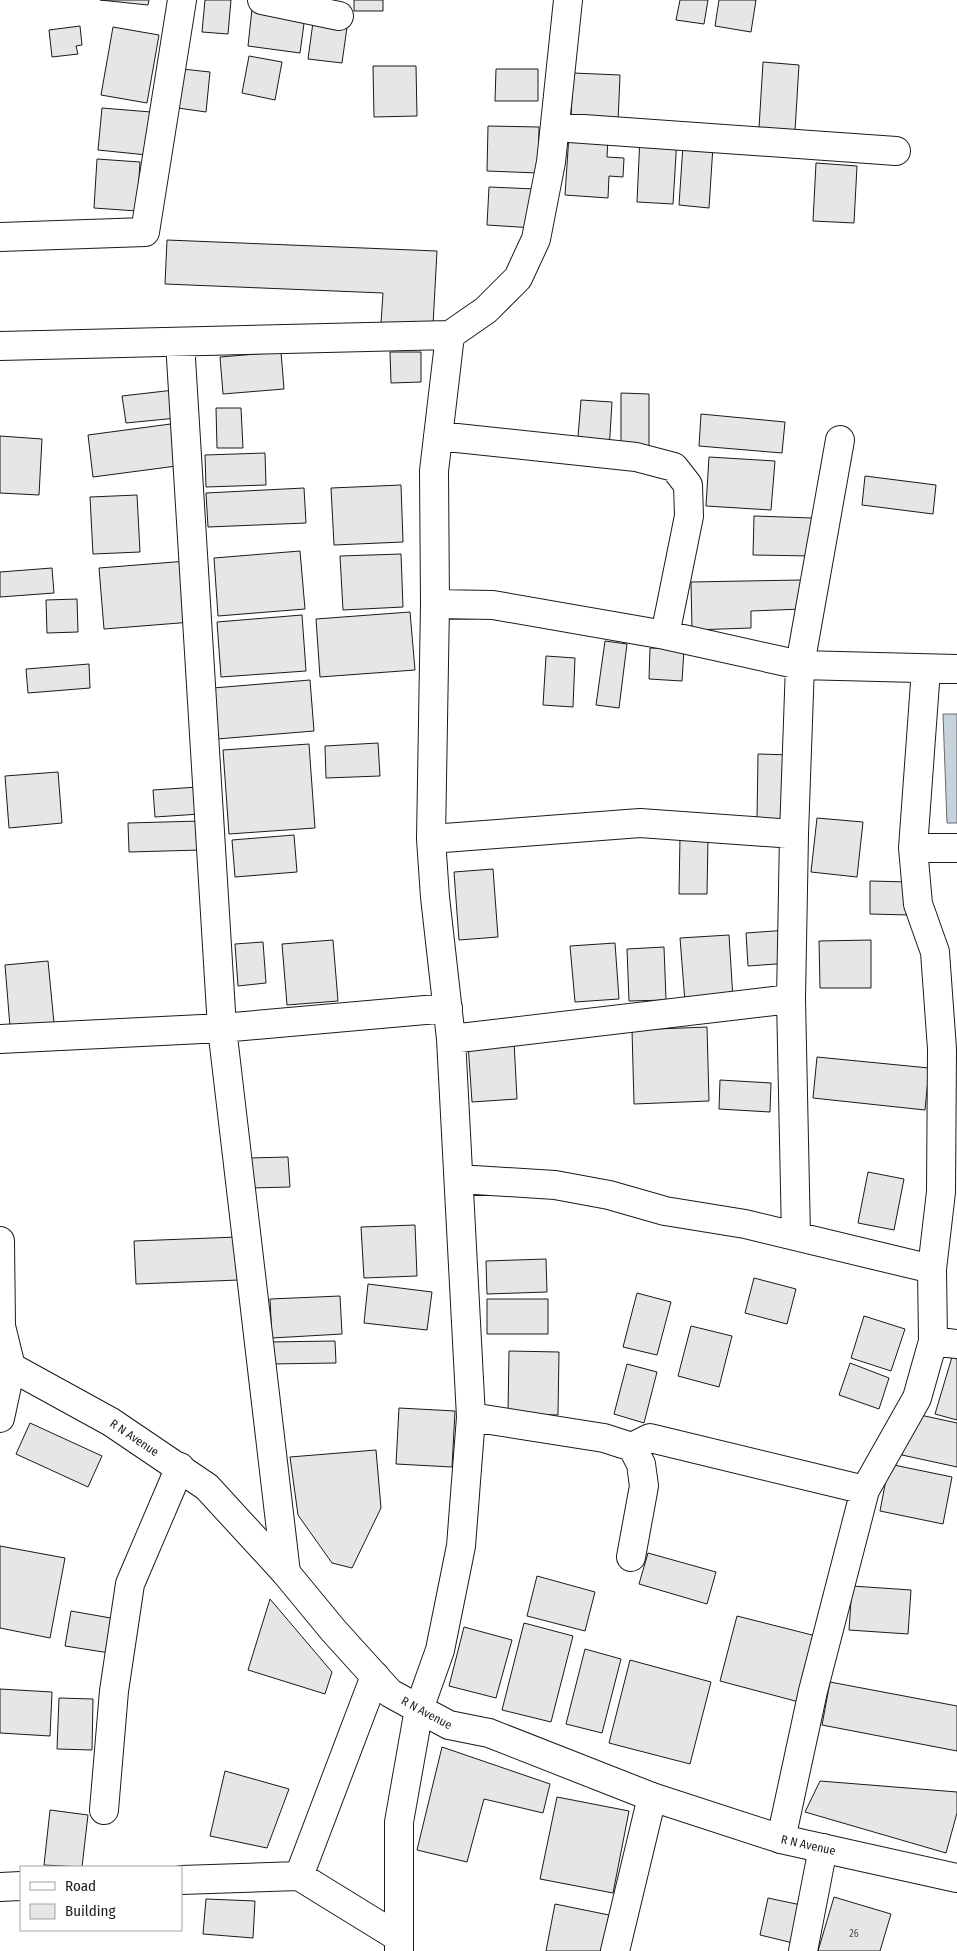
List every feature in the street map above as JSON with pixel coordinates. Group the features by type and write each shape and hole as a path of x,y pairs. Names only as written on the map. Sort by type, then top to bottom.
{"street":[{"path":"0,237 145,232 182,0"},
{"path":"262,0 339,16"},
{"path":"0,346 450,335 486,310 518,278 536,239 551,162 568,0"},
{"path":"555,127 896,151"},
{"path":"398,1944 399,1822 419,1709 440,1650 461,1546 470,1417 451,1038 435,897 431,839 435,604 434,471 450,335"},
{"path":"180,342 222,1028 286,1573"},
{"path":"438,436 636,457 674,468 688,485 689,516 665,635"},
{"path":"796,1236 791,999 800,665 840,440"},
{"path":"435,604 493,606 665,635 800,665 957,669"},
{"path":"781,1839 813,1691 865,1490 945,1342 932,1269 941,1192 942,1049 935,952 918,904 913,848 926,669"},
{"path":"431,839 640,823 794,834"},
{"path":"913,848 957,848"},
{"path":"451,1038 791,999"},
{"path":"0,1040 222,1028 448,1008"},
{"path":"459,1179 556,1185 609,1195 665,1211 745,1224 932,1269"},
{"path":"0,1241 1,1326 5,1365 0,1418"},
{"name":"R N Avenue","path":"5,1365 111,1422 180,1467 206,1487 286,1573 333,1630 390,1693 419,1709 449,1725 489,1732 652,1797 781,1839 957,1878"},
{"path":"470,1417 604,1438 632,1447 641,1464 644,1486 631,1557"},
{"path":"632,1447 650,1438 865,1490"},
{"path":"104,1810 114,1691 130,1584 180,1467"},
{"path":"299,1876 375,1676"},
{"path":"615,1951 652,1797"},
{"path":"803,1951 823,1848"},
{"path":"182,1880 299,1876 398,1944"},
{"path":"0,1887 20,1886"}],"shaded area":[{"path":"943,714 957,714 957,823 947,823"}],"building":[{"path":"100,0 149,0 148,5"},
{"path":"205,0 231,0 228,34 202,32"},
{"path":"354,0 383,0 383,11 354,11"},
{"path":"680,0 708,0 704,24 676,20"},
{"path":"719,0 756,0 751,32 715,26"},
{"path":"252,9 305,16 300,53 248,46"},
{"path":"314,15 348,20 342,63 308,59"},
{"path":"80,26 82,45 76,46 78,54 52,57 49,30"},
{"path":"113,27 159,35 147,103 101,95"},
{"path":"249,56 282,62 275,100 242,93"},
{"path":"763,62 799,65 795,131 759,128"},
{"path":"373,66 416,66 417,116 374,117"},
{"path":"182,69 210,72 206,112 178,108"},
{"path":"496,69 538,69 538,101 495,101"},
{"path":"573,73 620,75 618,122 571,119"},
{"path":"102,108 151,112 147,155 98,150"},
{"path":"488,126 539,127 538,173 487,171"},
{"path":"569,135 608,137 607,157 624,158 623,177 609,176 608,198 565,195"},
{"path":"640,136 677,138 673,204 637,202"},
{"path":"683,145 713,146 709,208 679,205"},
{"path":"97,159 140,162 137,211 94,208"},
{"path":"816,163 857,166 854,223 813,221"},
{"path":"489,187 536,189 534,228 487,225"},
{"path":"167,240 437,251 433,325 381,323 383,293 165,284"},
{"path":"281,352 284,389 223,394 220,357"},
{"path":"390,352 421,352 421,382 391,383"},
{"path":"174,390 177,418 126,423 122,396"},
{"path":"621,393 649,394 649,453 621,453"},
{"path":"581,400 612,402 609,451 577,449"},
{"path":"216,408 241,408 243,448 217,448"},
{"path":"701,414 785,422 782,453 699,446"},
{"path":"178,423 184,465 93,477 88,435"},
{"path":"0,436 42,439 39,495 0,493"},
{"path":"265,453 266,485 206,487 205,455"},
{"path":"709,457 775,461 771,510 706,506"},
{"path":"865,476 936,485 933,514 862,505"},
{"path":"401,485 403,542 334,545 331,488"},
{"path":"304,488 306,523 208,527 206,493"},
{"path":"137,495 140,552 93,554 90,497"},
{"path":"754,516 813,518 812,556 753,555"},
{"path":"300,551 305,609 218,616 214,558"},
{"path":"401,554 403,607 343,610 340,556"},
{"path":"187,561 192,622 104,629 99,568"},
{"path":"52,568 54,593 0,597 0,572"},
{"path":"801,580 802,609 751,611 751,628 692,630 691,582"},
{"path":"77,599 78,632 47,633 46,600"},
{"path":"410,612 415,670 320,677 316,619"},
{"path":"302,615 306,671 221,677 217,622"},
{"path":"605,641 627,644 619,708 596,705"},
{"path":"650,648 684,649 682,681 649,679"},
{"path":"546,656 575,658 573,707 543,705"},
{"path":"89,664 90,688 28,693 26,669"},
{"path":"310,680 314,731 217,739 213,688"},
{"path":"378,743 380,776 326,778 325,746"},
{"path":"309,744 315,828 229,834 223,750"},
{"path":"758,754 793,755 792,821 757,819"},
{"path":"58,772 62,823 9,828 5,776"},
{"path":"198,787 200,814 155,817 153,790"},
{"path":"817,818 863,822 857,877 811,872"},
{"path":"201,821 201,850 129,852 128,823"},
{"path":"294,835 297,872 235,877 232,840"},
{"path":"680,837 708,838 707,894 679,894"},
{"path":"493,869 498,937 459,940 454,872"},
{"path":"870,881 910,882 909,915 870,914"},
{"path":"788,930 790,963 748,966 746,933"},
{"path":"729,935 733,999 685,1002 680,938"},
{"path":"333,940 338,1001 287,1005 282,944"},
{"path":"871,940 871,988 820,988 819,941"},
{"path":"263,942 266,983 238,986 235,944"},
{"path":"615,943 619,999 575,1002 570,946"},
{"path":"664,947 666,1000 629,1001 627,949"},
{"path":"48,961 54,1023 10,1027 5,965"},
{"path":"707,1027 709,1101 634,1104 632,1030"},
{"path":"514,1041 517,1099 472,1102 468,1044"},
{"path":"817,1057 929,1068 925,1110 813,1098"},
{"path":"720,1080 771,1083 770,1112 719,1109"},
{"path":"288,1157 290,1187 251,1188 250,1158"},
{"path":"868,1172 904,1179 894,1230 858,1223"},
{"path":"415,1225 417,1276 364,1278 361,1227"},
{"path":"237,1237 239,1280 136,1284 134,1241"},
{"path":"546,1259 547,1292 487,1294 486,1261"},
{"path":"754,1278 796,1289 787,1324 745,1313"},
{"path":"368,1284 432,1292 427,1330 364,1323"},
{"path":"637,1293 671,1302 657,1355 623,1347"},
{"path":"340,1296 342,1334 272,1338 270,1299"},
{"path":"487,1299 548,1299 548,1334 487,1334"},
{"path":"864,1316 905,1329 891,1371 851,1358"},
{"path":"691,1326 732,1336 719,1387 678,1376"},
{"path":"335,1341 336,1363 270,1364 269,1342"},
{"path":"509,1351 559,1352 558,1415 508,1414"},
{"path":"952,1357 957,1359 957,1420 935,1414"},
{"path":"850,1363 889,1378 879,1409 839,1395"},
{"path":"627,1364 657,1372 644,1423 614,1414"},
{"path":"399,1408 455,1411 452,1467 396,1464"},
{"path":"911,1413 957,1423 957,1467 902,1455"},
{"path":"30,1423 102,1456 88,1487 16,1454"},
{"path":"376,1450 381,1508 352,1568 332,1563 298,1515 290,1457"},
{"path":"889,1464 952,1477 943,1524 880,1511"},
{"path":"0,1546 65,1558 50,1638 0,1628"},
{"path":"648,1553 716,1572 707,1604 639,1584"},
{"path":"537,1576 595,1592 585,1631 527,1616"},
{"path":"852,1586 911,1590 908,1634 849,1630"},
{"path":"270,1599 332,1672 325,1694 248,1670"},
{"path":"71,1611 122,1620 116,1654 65,1646"},
{"path":"737,1616 816,1636 799,1702 720,1681"},
{"path":"524,1623 573,1636 551,1722 502,1710"},
{"path":"464,1627 512,1640 496,1698 449,1686"},
{"path":"585,1649 621,1659 602,1733 566,1724"},
{"path":"630,1660 711,1682 690,1764 609,1743"},
{"path":"830,1682 957,1706 957,1751 822,1725"},
{"path":"0,1689 52,1692 50,1736 0,1733"},
{"path":"59,1698 93,1699 92,1750 57,1749"},
{"path":"442,1747 550,1784 543,1813 484,1799 467,1862 417,1850"},
{"path":"225,1771 289,1789 267,1848 210,1836"},
{"path":"820,1781 957,1792 957,1813 946,1853 805,1812"},
{"path":"557,1797 629,1811 613,1893 540,1879"},
{"path":"50,1810 88,1815 82,1866 44,1865"},
{"path":"834,1897 891,1914 880,1951 818,1951"},
{"path":"768,1898 801,1905 793,1943 760,1935"},
{"path":"206,1899 255,1901 253,1938 203,1934"},
{"path":"555,1904 609,1915 602,1951 546,1951"}]}
